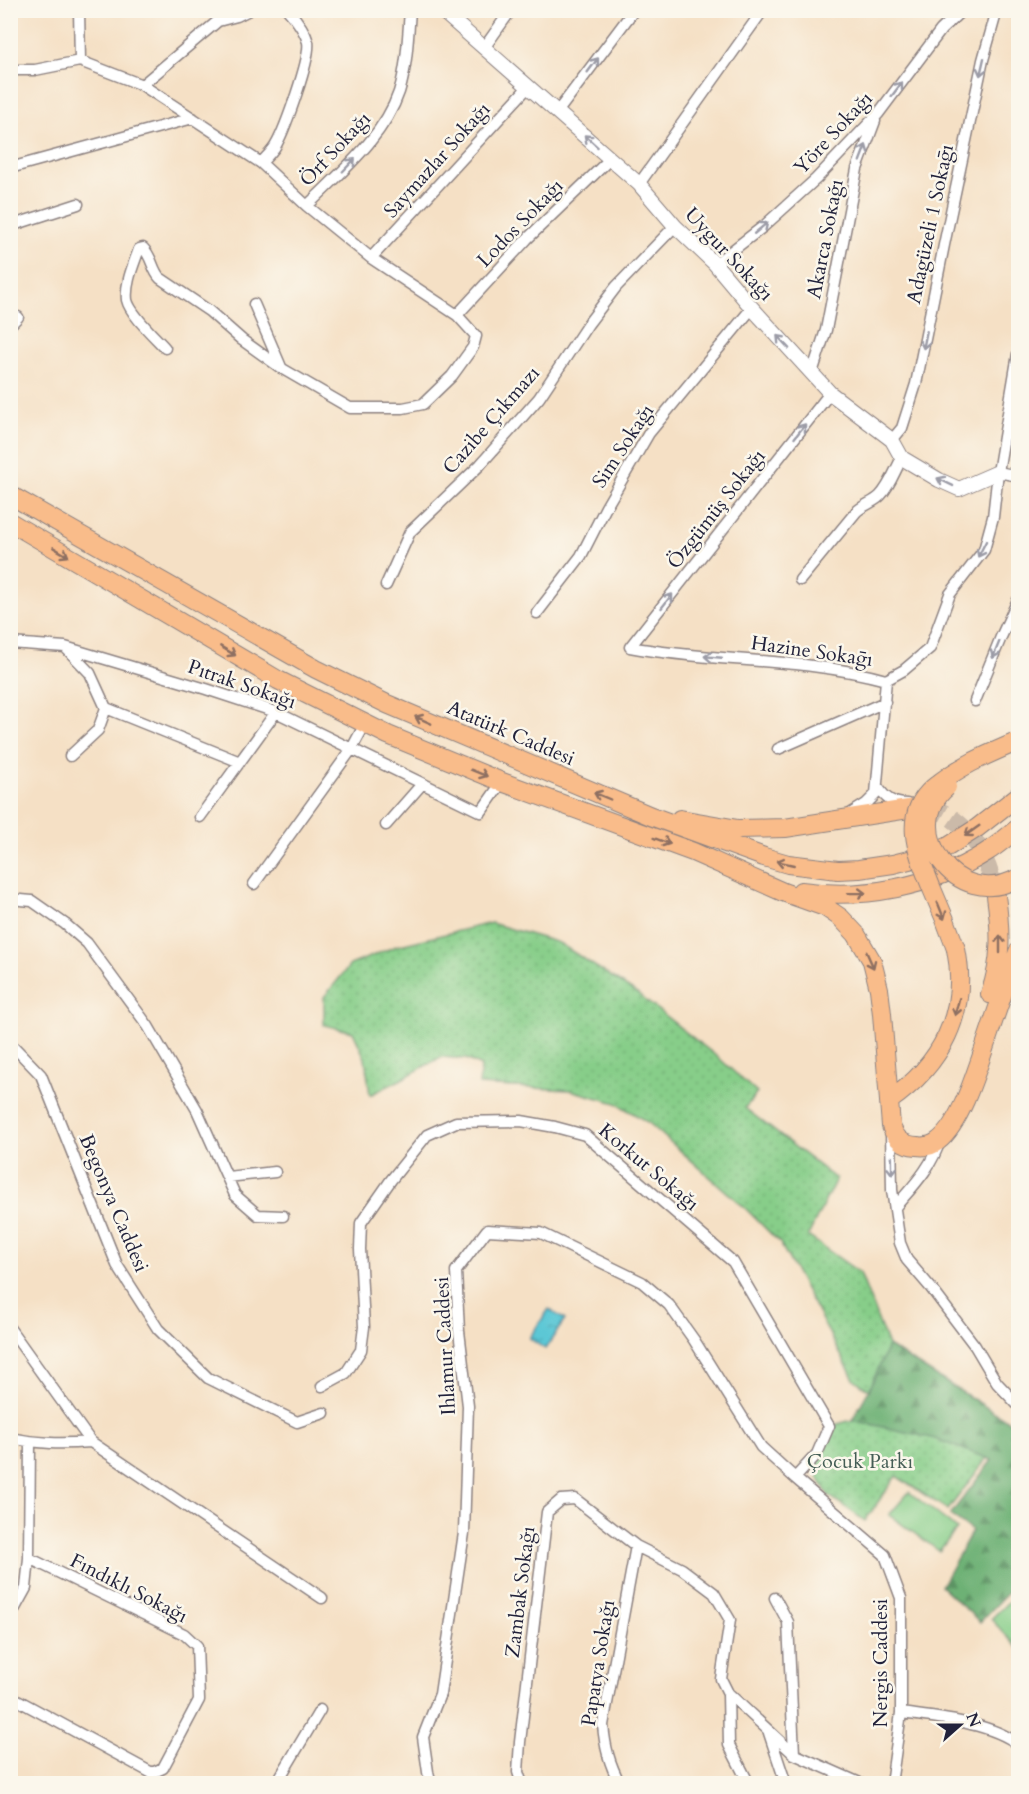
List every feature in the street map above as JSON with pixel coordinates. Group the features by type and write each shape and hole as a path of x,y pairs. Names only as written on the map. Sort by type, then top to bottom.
{"main road":[{"name":"Atatürk Caddesi","path":"10,495 316,669 387,704 651,816 764,857 788,864 849,870 893,864 929,855 966,836 1018,796"},
{"path":"10,522 278,680 365,724 502,782 693,852 783,892 825,907 841,918 856,934 872,961 879,989 891,1126 895,1137 902,1143 924,1147 940,1140 954,1121 969,1091 1018,952"},
{"path":"1016,741 944,789 936,801 929,827 932,843 939,859 961,880 969,884 996,886 1018,878"},
{"path":"889,1101 903,1092 926,1067 945,1039 957,1009 960,983 956,950 915,842 914,821 917,812 932,789 945,779 1016,741"},
{"path":"651,816 695,820 754,830 785,828 925,806"},
{"path":"758,881 814,893 870,893 901,887 947,873 971,861 986,853 1018,828"},
{"path":"940,1140 997,976 1000,921 996,896"}],"street":[{"path":"79,10 80,60"},
{"path":"142,84 218,21 249,10"},
{"path":"261,163 275,148 284,130 307,58 308,43 288,10"},
{"name":"Örf Sokağı","path":"307,206 351,163 386,122 399,92 405,65 410,10"},
{"name":"Uygur Sokağı","path":"441,10 639,184 675,226 715,264 752,309 830,393 892,440 902,458"},
{"path":"484,48 511,10"},
{"path":"558,111 634,10"},
{"path":"639,184 763,10"},
{"name":"Yöre Sokağı","path":"715,264 756,232 816,179 878,114 941,30 962,10"},
{"name":"Adagüzeli 1 Sokaḡı","path":"892,440 902,428 916,384 981,72 997,10"},
{"path":"1016,10 1018,16"},
{"path":"10,70 34,70 80,60 142,84 261,163 307,206 371,258 458,315 476,336 473,347 452,376 423,404 403,408 350,408 281,368 242,340 209,311 160,278 156,274 148,253 143,248 139,249 128,283 127,301 135,315 165,348"},
{"name":"Saymazlar Sokağı","path":"371,258 529,86"},
{"name":"Akarca Sokağı","path":"812,373 826,330 857,169 878,114"},
{"path":"10,168 193,118"},
{"name":"Lodos Sokağı","path":"458,315 527,240 610,159"},
{"path":"10,226 78,204"},
{"name":"Cazibe Çıkmazı","path":"386,585 410,532 480,465 539,398 588,324 616,287 675,226"},
{"path":"254,304 281,368"},
{"name":"Sim Sokağı","path":"537,613 581,556 606,507 649,433 752,309"},
{"path":"10,325 18,316"},
{"name":"Hazine Sokaḡı","path":"630,647 657,652 773,662 861,673 886,680 904,670 930,648 950,594 984,550 993,517 998,472 1018,354"},
{"name":"Özgümüş Sokağı","path":"630,647 830,393"},
{"path":"800,580 856,512 882,495 902,458 959,489 998,472 1018,476"},
{"path":"975,701 1018,600"},
{"name":"Pıtrak Sokağı","path":"10,643 65,647 276,712 481,812 502,782"},
{"path":"65,647 90,673 106,708 240,762"},
{"path":"843,819 876,794 886,680"},
{"path":"778,749 885,702"},
{"path":"70,756 98,730 106,708"},
{"path":"200,818 276,712"},
{"path":"254,884 351,750 365,724"},
{"path":"386,825 422,784"},
{"path":"877,786 892,802 925,806"},
{"path":"10,899 32,901 87,943 148,1026 197,1110 236,1195 258,1215 283,1216"},
{"name":"Begonya Caddesi","path":"10,1046 14,1047 41,1075 117,1265 158,1329 208,1378 297,1422 324,1413"},
{"name":"Korkut Sokağı","path":"322,1386 346,1373 361,1350 364,1327 361,1223 426,1135 456,1122 521,1121 555,1127 585,1135 733,1262 829,1426 817,1454 795,1478"},
{"path":"891,1126 892,1190 900,1243 907,1260 975,1347 997,1383 1018,1405"},
{"path":"896,1206 928,1168 940,1140"},
{"path":"227,1177 274,1172"},
{"name":"Ihlamur Caddesi","path":"432,1784 423,1737 440,1694 464,1533 468,1406 459,1331 456,1271 486,1230 541,1233 642,1282 669,1305 694,1340 761,1447 795,1478"},
{"path":"10,1329 91,1442 322,1598"},
{"path":"10,1438 56,1445 91,1442"},
{"path":"10,1617 26,1588 29,1558 30,1442"},
{"name":"Nergis Caddesi","path":"795,1478 885,1556 901,1599 901,1713 891,1784"},
{"name":"Zambak Sokağı","path":"522,1784 518,1772 520,1742 547,1512 561,1500 575,1499 636,1546 682,1569 714,1593 730,1620 721,1679 728,1694 729,1745 749,1784"},
{"name":"Papatya Sokağı","path":"620,1784 605,1747 603,1725 636,1546"},
{"name":"Fındıklı Sokağı","path":"10,1695 152,1773 163,1768 199,1700 196,1646 184,1634 29,1558"},
{"path":"775,1598 788,1622 794,1754"},
{"path":"728,1694 794,1754 862,1784"},
{"path":"276,1784 320,1710"},
{"path":"901,1713 966,1723 1010,1737 1018,1744"},
{"path":"768,1731 786,1784"}],"green space":[{"path":"491,923 559,943 635,992 720,1059 757,1093 745,1108 836,1179 808,1236 860,1273 888,1346 869,1390 854,1379 780,1243 746,1209 649,1123 616,1103 570,1090 479,1085 481,1066 466,1059 441,1057 370,1095 365,1058 353,1032 324,1025 324,997 350,965 396,946"},
{"path":"888,1346 1018,1427 1018,1582 980,1622 941,1586 972,1531 950,1515 992,1460 937,1440 852,1420 869,1390"},
{"name":"Çocuk Parkı","path":"852,1420 932,1438 987,1458 948,1510 896,1476 865,1521 828,1495 813,1468 834,1425"},
{"path":"909,1492 957,1529 939,1551 889,1515"},
{"path":"1018,1592 1018,1648 991,1619"}],"water":[{"path":"549,1309 565,1320 545,1349 529,1338"}],"tunnel":[{"path":"928,806 943,812 966,830 982,853 996,896"}]}
